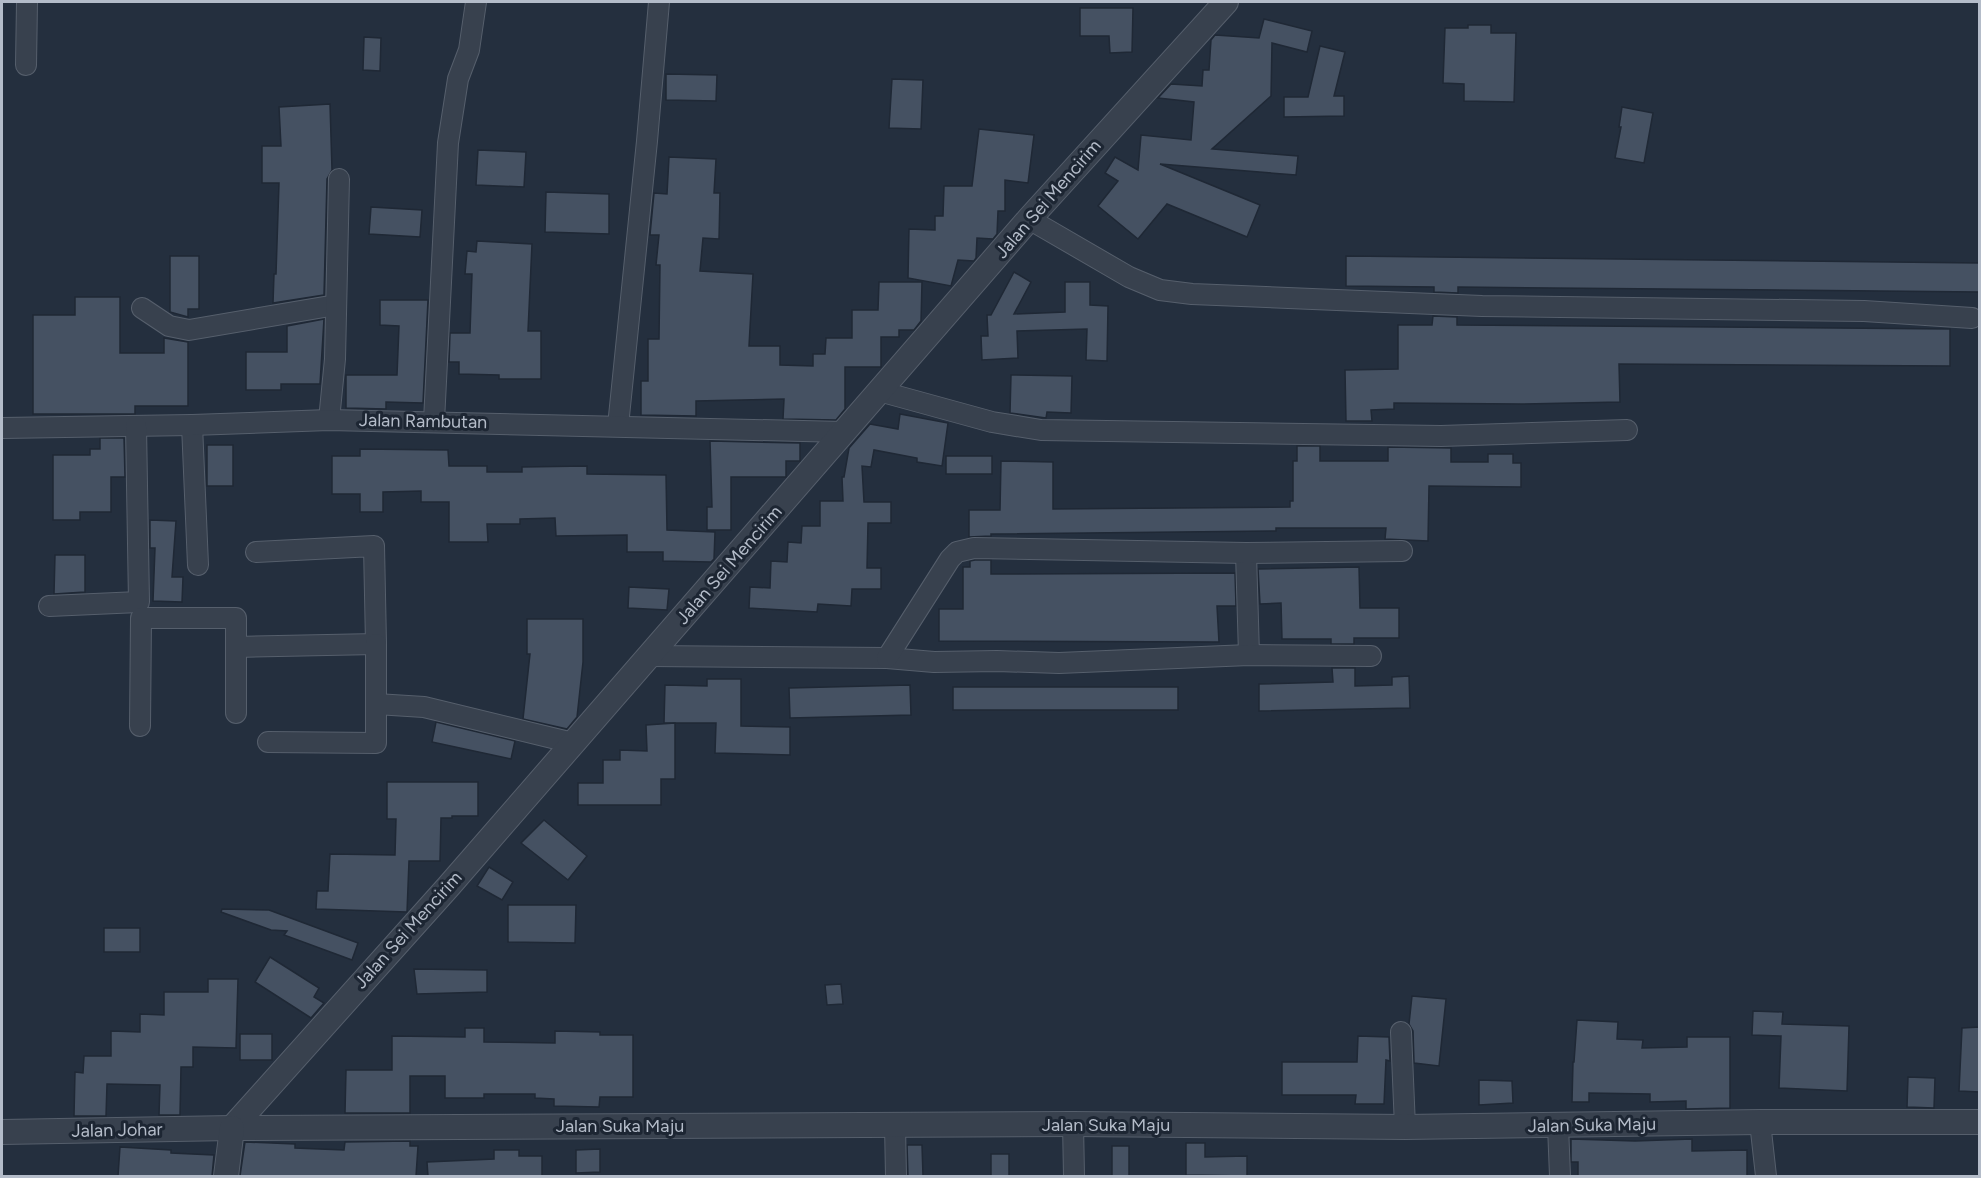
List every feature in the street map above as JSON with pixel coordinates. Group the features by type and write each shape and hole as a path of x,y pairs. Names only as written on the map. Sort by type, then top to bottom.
{"street":[{"path":"26,65 27,2"},
{"path":"434,421 448,143 458,79 469,51 476,2"},
{"path":"618,426 659,2"},
{"name":"Jalan Sei Mencirim","path":"232,1128 440,896 1029,219 1226,2"},
{"path":"329,420 335,359 339,179"},
{"path":"1029,219 1129,277 1160,290 1192,294 1482,306 1864,311 1972,318"},
{"path":"142,308 169,326 189,330 336,304"},
{"path":"879,391 992,422 1041,430 1441,436 1627,430"},
{"name":"Jalan Rambutan","path":"2,428 329,420 844,432"},
{"path":"192,425 198,566"},
{"path":"50,606 139,602 136,426"},
{"path":"256,552 374,546 376,743 268,742"},
{"path":"887,658 950,559 957,552 974,548 1246,553 1402,550"},
{"path":"1246,553 1248,655"},
{"path":"140,726 141,618 236,618 236,713"},
{"path":"236,647 376,644"},
{"path":"649,656 887,658 934,662 1059,663 1248,655 1371,656"},
{"path":"376,705 424,707 573,743"},
{"path":"1401,1032 1405,1127"},
{"path":"1760,1122 1766,1176"},
{"name":"Jalan Suka Maju","path":"232,1128 895,1125 1405,1127 1760,1122 1980,1122"},
{"path":"895,1125 896,1176"},
{"path":"1073,1125 1074,1176"},
{"path":"1557,1126 1560,1176"},
{"path":"226,1176 232,1128"},
{"name":"Jalan Johar","path":"2,1132 232,1128"}],"building":[{"path":"1080,8 1133,8 1132,52 1110,53 1109,36 1080,36"},
{"path":"1264,19 1312,31 1307,52 1272,43 1271,96 1212,149 1298,156 1296,175 1160,164 1260,205 1247,237 1167,204 1138,239 1098,206 1118,181 1105,173 1115,157 1138,170 1141,135 1191,140 1194,102 1158,98 1171,84 1202,86 1203,70 1209,70 1211,40 1215,35 1259,38"},
{"path":"1468,25 1491,25 1491,33 1516,33 1514,102 1464,101 1464,84 1443,83 1445,28 1468,28"},
{"path":"364,37 381,38 380,71 363,70"},
{"path":"1320,46 1345,52 1334,96 1344,96 1344,116 1284,117 1284,97 1308,97"},
{"path":"666,74 717,75 716,101 666,100"},
{"path":"892,79 923,80 921,129 889,128"},
{"path":"330,104 332,170 327,179 324,295 273,303 279,183 262,183 262,146 281,146 279,107"},
{"path":"1622,107 1653,113 1644,163 1615,158"},
{"path":"979,129 1034,135 1028,183 1005,180 1005,211 998,211 997,234 993,239 977,238 976,258 974,261 958,260 951,286 908,278 909,229 935,230 935,216 943,216 944,186 972,186"},
{"path":"478,150 526,152 524,187 476,185"},
{"path":"669,157 716,159 714,193 720,193 719,239 703,238 700,271 753,274 749,346 780,346 780,365 813,366 813,354 825,354 826,338 852,338 852,310 878,310 879,282 922,282 921,321 914,330 899,330 899,337 881,337 881,367 845,367 845,409 836,420 783,419 784,399 696,401 696,416 641,415 641,381 648,381 648,339 659,339 660,265 656,265 659,235 650,235 654,193 667,194"},
{"path":"546,192 609,194 609,234 545,232"},
{"path":"371,207 422,210 420,237 369,234"},
{"path":"477,241 532,244 528,331 541,331 541,379 499,379 499,375 459,374 459,362 449,362 450,333 470,333 472,274 465,274 467,251 476,252"},
{"path":"170,256 199,256 199,309 188,309 188,317 170,312"},
{"path":"1346,256 1980,263 1980,292 1458,287 1458,293 1434,292 1434,287 1346,286"},
{"path":"1014,272 1031,282 1014,314 1065,312 1065,282 1090,282 1090,305 1108,306 1107,361 1086,360 1087,329 1017,331 1018,358 982,360 981,336 988,336 987,315 991,315"},
{"path":"75,297 120,297 120,353 164,353 164,338 188,342 188,406 135,406 135,414 33,414 33,315 75,315"},
{"path":"380,300 428,300 423,403 386,402 386,409 346,408 346,375 397,375 399,326 380,325"},
{"path":"1433,316 1457,317 1457,325 1950,329 1950,366 1619,364 1620,402 1394,403 1394,409 1371,410 1372,421 1346,421 1345,370 1398,369 1398,325 1432,325"},
{"path":"324,319 320,384 281,384 281,390 246,390 246,352 287,352 287,326"},
{"path":"1011,375 1072,376 1071,413 1047,412 1046,418 1010,413"},
{"path":"900,414 948,423 942,466 917,462 917,458 874,450 871,467 862,466 864,502 891,502 891,523 868,523 867,568 881,568 881,589 852,589 851,606 818,604 817,612 749,608 750,587 770,588 771,561 787,562 788,542 801,543 802,526 820,526 820,501 843,501 842,477 844,477 849,448 870,424 898,429"},
{"path":"100,438 124,438 125,477 111,477 111,512 80,512 80,520 53,520 53,455 90,455 90,449 100,449"},
{"path":"710,441 800,443 800,461 786,461 786,477 731,477 731,530 707,530 707,507 712,507"},
{"path":"207,445 233,445 233,486 207,486"},
{"path":"1297,446 1320,446 1320,461 1388,461 1388,447 1451,448 1451,462 1488,462 1488,454 1513,454 1513,463 1521,463 1521,487 1429,486 1428,541 1385,539 1386,528 991,534 991,536 969,537 969,510 1000,510 1001,461 1053,462 1053,509 1290,507 1290,501 1293,501 1293,461 1297,461"},
{"path":"360,449 448,450 449,466 487,466 487,472 522,472 522,467 587,466 587,474 666,475 667,530 715,532 714,559 711,562 663,561 663,552 627,552 627,535 556,536 555,518 520,519 520,524 487,524 488,542 449,542 449,502 421,502 421,491 383,492 383,512 360,512 360,494 332,494 332,456 360,456"},
{"path":"946,456 992,456 992,474 946,474"},
{"path":"150,520 176,521 172,577 183,577 182,602 153,601 155,548 150,548"},
{"path":"55,555 85,555 85,592 54,594"},
{"path":"991,560 991,574 1235,573 1236,606 1217,606 1219,642 939,641 939,609 963,609 963,567 970,567 970,561"},
{"path":"1359,567 1360,608 1399,608 1399,638 1354,638 1354,644 1331,644 1331,639 1282,639 1281,603 1260,604 1258,569"},
{"path":"629,587 669,589 667,610 628,608"},
{"path":"527,619 583,619 583,662 577,717 567,729 523,719 530,654 527,654"},
{"path":"1332,668 1355,668 1355,686 1392,685 1392,677 1409,676 1410,708 1259,711 1259,684 1333,682"},
{"path":"707,679 741,679 741,726 790,727 790,755 715,753 716,723 664,723 665,685 707,686"},
{"path":"910,685 911,715 790,718 789,688"},
{"path":"953,687 1178,687 1178,710 953,710"},
{"path":"436,722 515,741 511,759 432,742"},
{"path":"675,723 675,779 661,779 661,805 578,805 578,783 603,783 603,760 620,760 620,750 647,751 646,725"},
{"path":"387,782 478,782 478,816 441,818 440,861 409,861 407,912 316,909 317,891 328,891 330,854 395,855 396,819 387,819"},
{"path":"544,820 587,856 568,880 521,843"},
{"path":"489,867 513,882 502,900 477,886"},
{"path":"508,905 576,905 575,943 508,942"},
{"path":"222,909 269,910 358,943 352,960 284,935 287,931 271,930 221,912"},
{"path":"104,928 140,928 140,952 104,952"},
{"path":"270,957 319,988 314,997 324,1003 311,1018 255,982"},
{"path":"414,969 487,970 487,992 417,994"},
{"path":"208,979 238,979 236,1048 193,1047 193,1067 181,1067 180,1115 159,1115 160,1085 107,1084 106,1116 74,1116 75,1072 83,1073 84,1056 111,1056 111,1031 140,1032 140,1014 164,1015 164,992 208,992"},
{"path":"841,984 843,1004 827,1005 825,985"},
{"path":"1412,996 1446,999 1439,1066 1414,1063 1413,1031 1409,1024"},
{"path":"1753,1011 1783,1012 1782,1024 1849,1026 1847,1091 1779,1088 1781,1036 1752,1035"},
{"path":"1577,1020 1618,1022 1617,1039 1643,1040 1642,1048 1687,1047 1687,1037 1730,1037 1730,1108 1686,1109 1686,1101 1650,1102 1650,1094 1589,1093 1589,1102 1572,1102"},
{"path":"1980,1027 1980,1092 1959,1091 1962,1028"},
{"path":"465,1028 484,1028 484,1042 555,1043 555,1031 633,1035 633,1097 600,1097 599,1107 554,1106 554,1099 535,1098 535,1094 484,1094 484,1098 445,1098 445,1076 410,1076 410,1113 345,1113 346,1070 392,1070 392,1036 465,1037"},
{"path":"240,1034 272,1034 272,1060 240,1060"},
{"path":"1358,1036 1389,1037 1390,1061 1386,1060 1384,1104 1355,1104 1356,1095 1282,1095 1282,1062 1357,1062"},
{"path":"1908,1077 1935,1078 1934,1108 1907,1107"},
{"path":"1479,1080 1512,1081 1513,1103 1479,1105"},
{"path":"1571,1139 1635,1141 1692,1139 1692,1151 1747,1150 1747,1176 1578,1176 1578,1162 1571,1162"},
{"path":"410,1141 410,1146 418,1146 416,1176 240,1176 245,1142 295,1144 295,1148 344,1150 345,1142"},
{"path":"1186,1143 1205,1143 1205,1157 1247,1156 1247,1176 1186,1175"},
{"path":"907,1145 922,1145 923,1176 908,1176"},
{"path":"1112,1146 1129,1146 1129,1176 1112,1176"},
{"path":"120,1147 214,1155 212,1176 118,1176"},
{"path":"600,1149 600,1172 576,1173 576,1150"},
{"path":"494,1150 519,1150 519,1156 542,1156 542,1176 428,1176 427,1162 494,1159"},
{"path":"991,1154 1009,1154 1009,1176 991,1176"}]}
